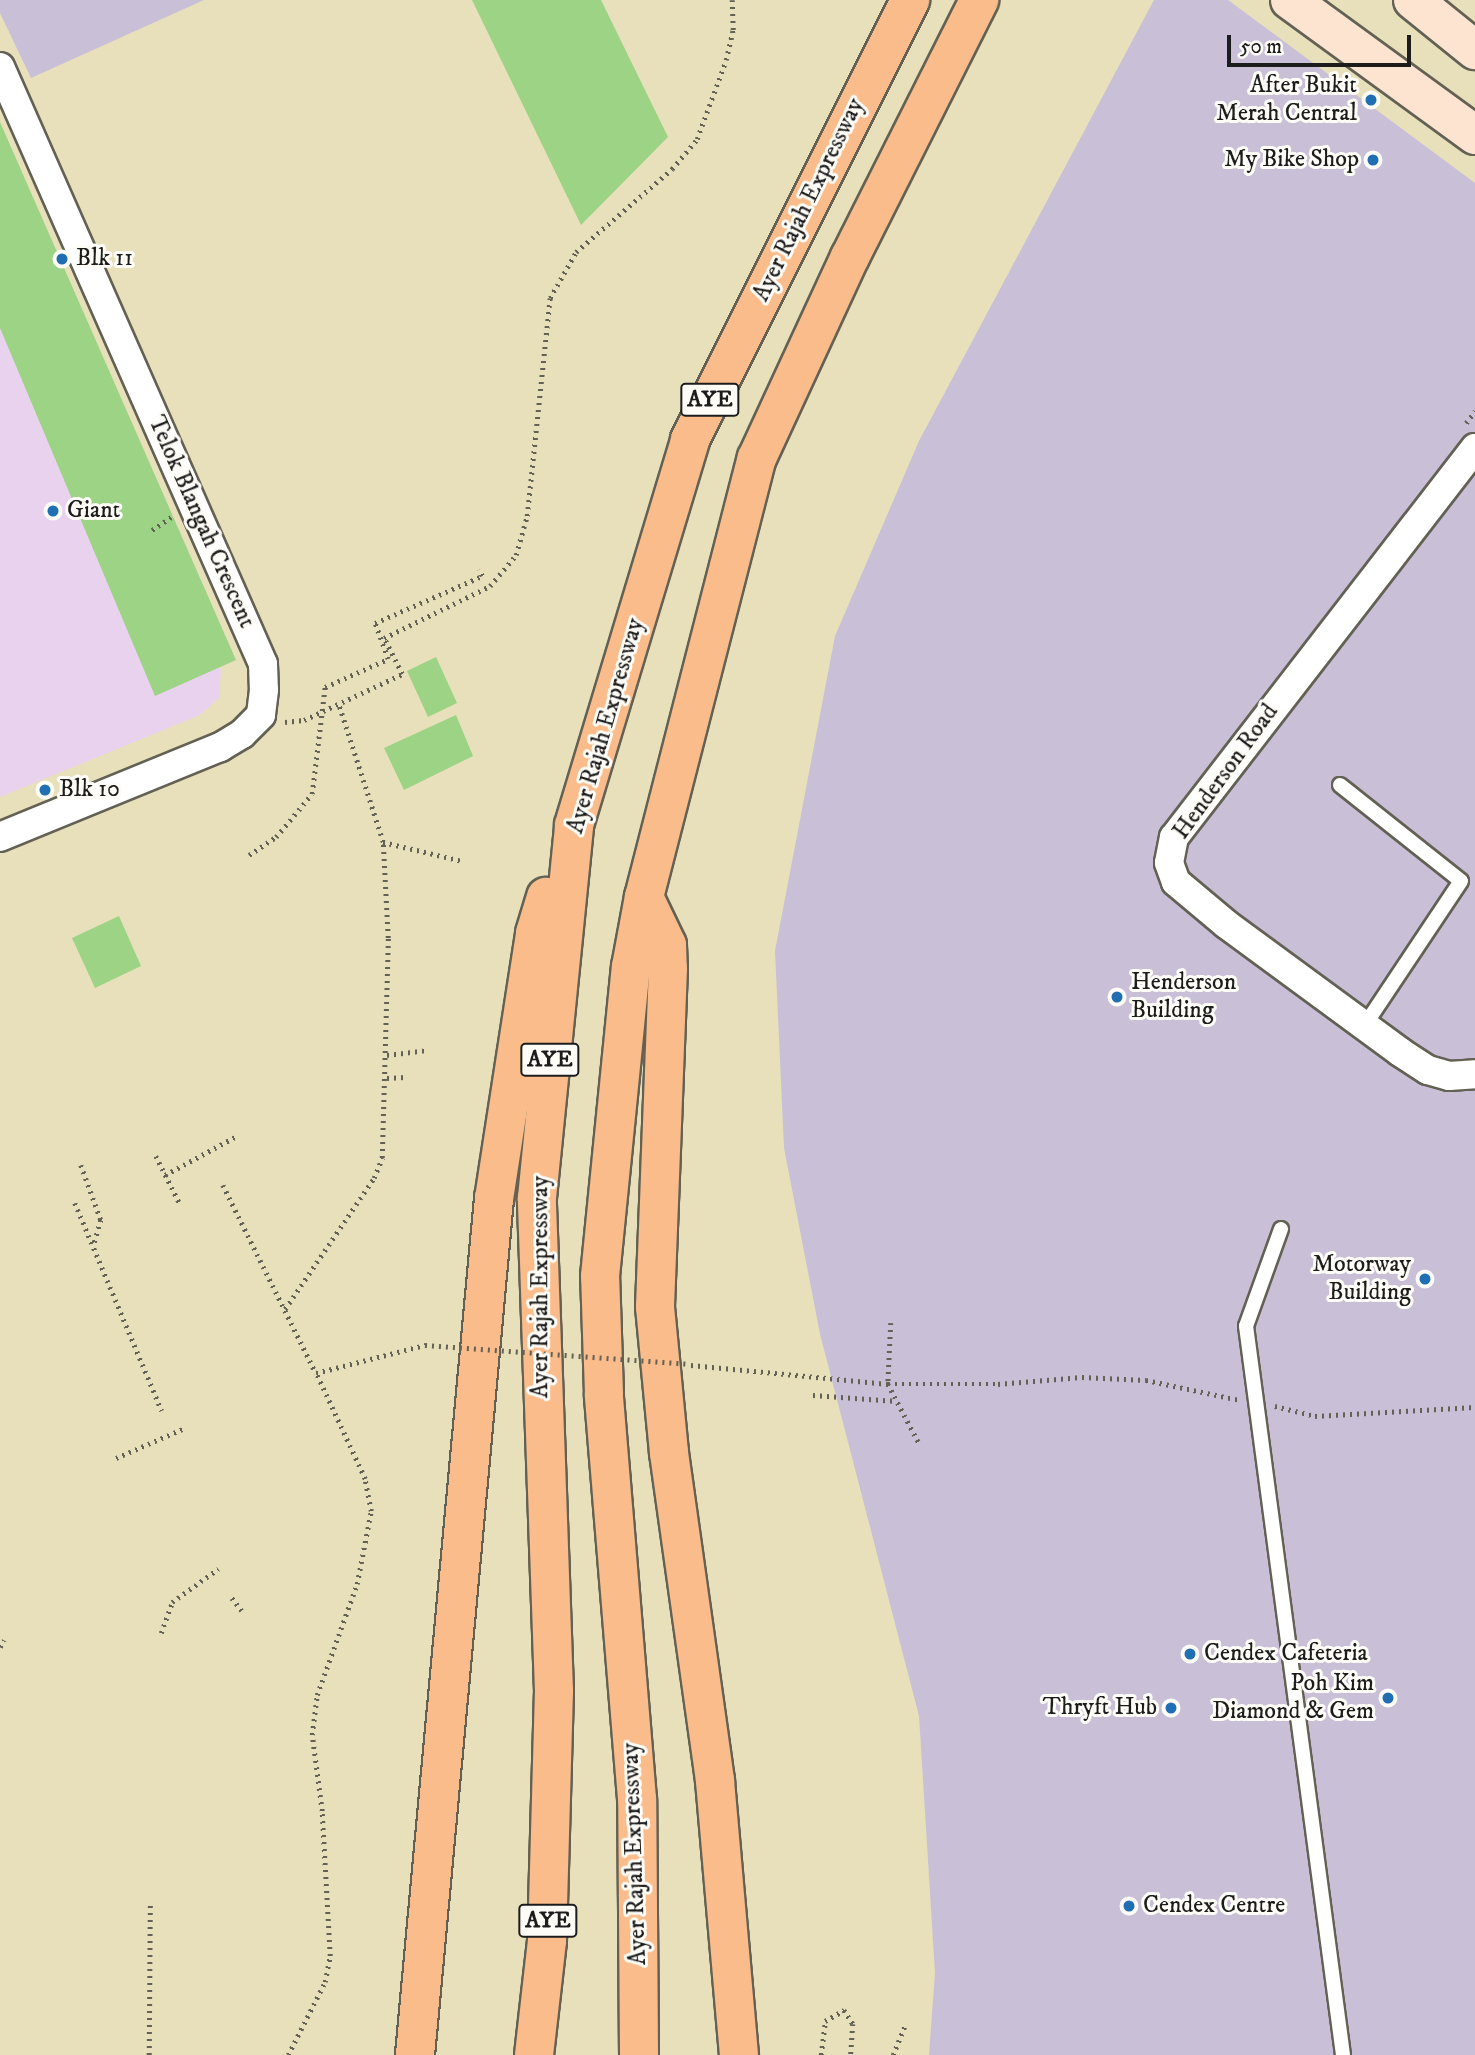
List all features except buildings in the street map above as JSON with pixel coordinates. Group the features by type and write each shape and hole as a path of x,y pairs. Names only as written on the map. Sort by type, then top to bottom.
{"highway":[{"name":"Ayer Rajah Expressway","path":"534,2055 547,1941 554,1691 537,1198 574,825 691,440 909,0"},
{"name":"Ayer Rajah Expressway","path":"639,2055 637,1799 604,1394 600,1276 622,1027 644,897 757,458 850,257 979,0"},
{"path":"415,2055 494,1199 535,933 560,852 574,825"},
{"path":"644,897 667,945 668,968 655,1307 669,1453 715,1782 739,2055"}],"main road":[{"path":"1290,0 1475,135"},
{"path":"1413,0 1475,50"}],"street":[{"name":"Telok Blangah Crescent","path":"0,67 263,664 261,715"},
{"name":"Henderson Road","path":"1475,448 1189,816 1174,837 1168,863 1175,883 1226,924 1428,1070 1449,1076 1475,1074"},
{"path":"0,837 220,747 261,715"}],"lane":[{"path":"1340,785 1461,881 1365,1026"},
{"path":"1281,1229 1247,1326 1255,1404 1343,2055"}],"path":[{"path":"261,715 296,721 339,706 402,674 384,638 490,586 516,555 527,516 555,287 576,252 672,169 697,139 726,60 733,30 732,0"},
{"path":"152,530 170,517"},
{"path":"249,855 276,837 312,794 325,687 388,659 375,623 482,576 479,570"},
{"path":"285,1308 374,1178 382,1158 387,1078 383,842 339,706"},
{"path":"383,842 461,862"},
{"path":"387,1055 425,1050"},
{"path":"387,1078 405,1077"},
{"path":"165,1175 235,1137"},
{"path":"156,1156 180,1204"},
{"path":"81,1165 102,1220 93,1245"},
{"path":"223,1185 285,1308 365,1479 371,1511 357,1584 317,1695 312,1735 330,1956 325,1982 288,2055"},
{"path":"75,1203 162,1410"},
{"path":"891,1323 888,1384 919,1443"},
{"path":"316,1373 425,1345 888,1384 998,1384 1082,1377 1146,1380 1315,1416 1475,1407"},
{"path":"813,1395 897,1401"},
{"path":"116,1458 185,1428"},
{"path":"161,1633 172,1602 218,1569"},
{"path":"232,1598 242,1611"},
{"path":"0,1647 4,1640"},
{"path":"149,2055 150,1905"},
{"path":"821,2055 825,2021 844,2010 853,2024 851,2055"},
{"path":"893,2055 905,2025"}],"shaded area":[{"path":"0,0 204,0 31,78 0,13"},
{"path":"1154,0 1228,0 1475,183 1475,2055 929,2055 935,1973 919,1716 820,1334 784,1148 775,951 835,636 919,441"},
{"path":"0,168 221,670 219,698 200,715 0,797"}],"green space":[{"path":"472,0 601,0 668,137 581,225"},
{"path":"0,122 236,660 155,696 0,328"},
{"path":"436,657 457,703 428,717 407,671"},
{"path":"456,715 473,756 404,790 384,748"},
{"path":"119,916 141,966 95,988 72,938"}],"place":[{"name":"After Bukit Merah Central","path":"1371,100"},
{"name":"My Bike Shop","path":"1373,160"},
{"name":"Blk 11","path":"62,259"},
{"name":"Giant","path":"53,511"},
{"name":"Blk 10","path":"45,790"},
{"name":"Henderson Building","path":"1117,997"},
{"name":"Motorway Building","path":"1425,1279"},
{"name":"Cendex Cafeteria","path":"1190,1654"},
{"name":"Poh Kim Diamond & Gem","path":"1388,1698"},
{"name":"Thryft Hub","path":"1171,1708"},
{"name":"Cendex Centre","path":"1129,1906"}]}
